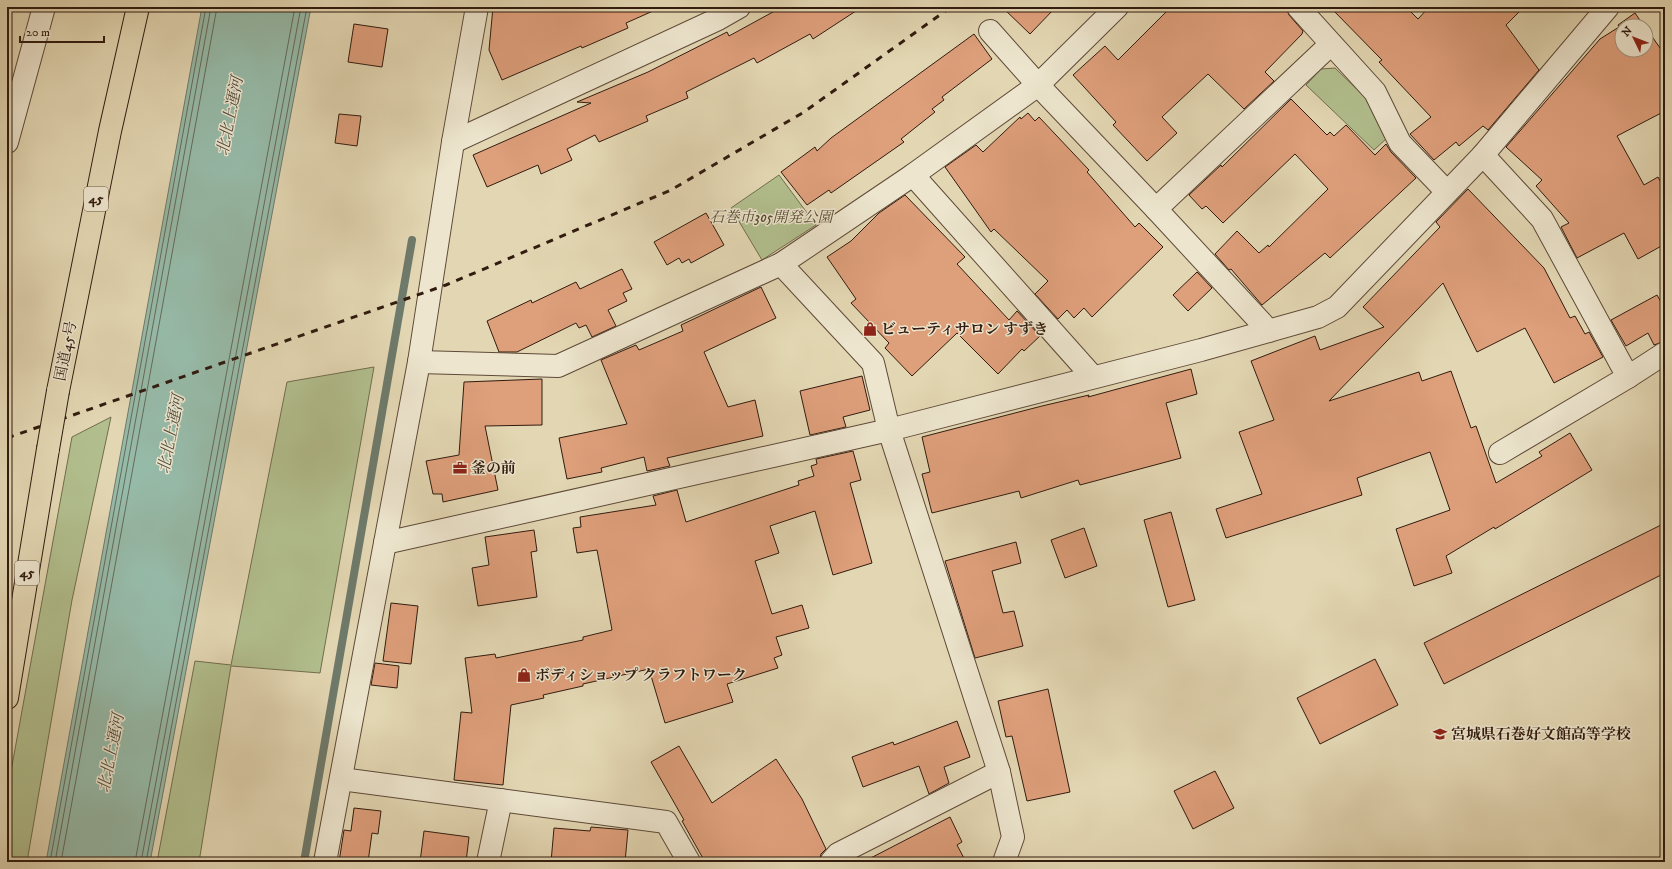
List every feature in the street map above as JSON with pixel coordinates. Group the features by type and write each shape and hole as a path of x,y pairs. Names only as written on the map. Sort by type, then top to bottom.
{"highway":[{"name":"国道45号","path":"7,698 58,391 110,131 138,7"}],"street":[{"path":"7,142 44,7"},
{"path":"325,862 419,362 453,142 477,7"},
{"path":"453,142 718,19 739,7"},
{"path":"419,362 558,366 782,264 914,175 1038,85 1117,7"},
{"path":"1298,7 1375,92 1400,143 1447,192"},
{"path":"385,543 889,430 1269,332 1318,317 1337,306 1483,155 1600,8"},
{"path":"990,31 1038,85 1156,209 1269,332"},
{"path":"1156,209 1331,44"},
{"path":"1483,155 1542,219 1628,377"},
{"path":"914,175 1093,377"},
{"path":"782,264 873,363 889,430 999,772 1013,837 1004,862"},
{"path":"1500,453 1628,377 1665,353"},
{"path":"831,862 838,854 999,772"},
{"path":"341,779 666,822 689,862"},
{"path":"488,862 501,800"}],"green space":[{"path":"1335,68 1367,99 1386,139 1374,150 1306,85 1321,69"},
{"name":"石巻市305開発公園","path":"779,175 816,225 762,260 731,208"},
{"path":"374,367 320,673 231,666 199,862 157,862 195,661 231,665 287,382"},
{"path":"111,417 72,600 27,862 7,862 7,793 72,437"}],"water":[{"name":"北北上運河","path":"202,7 311,7 150,862 46,862"}],"building":[{"path":"493,7 662,7 626,23 628,28 582,48 581,46 502,80 489,50"},
{"path":"782,7 862,7 813,39 810,34 757,63 754,58 686,92 688,98 646,116 648,121 599,142 595,135 567,149 572,160 541,174 538,165 487,187 473,155 591,103 577,102 648,72 727,32 729,36"},
{"path":"1002,7 1056,7 1030,34"},
{"path":"1171,7 1286,7 1289,15 1303,31 1302,34 1265,72 1274,81 1244,109 1208,74 1162,117 1177,133 1147,161 1113,125 1116,122 1073,75 1105,46 1118,60"},
{"path":"1330,7 1406,7 1418,19 1429,7 1524,7 1506,25 1539,70 1488,130 1483,126 1459,146 1456,142 1434,160 1410,134 1431,117 1379,62 1382,60"},
{"path":"1635,13 1638,18 1628,18"},
{"path":"354,24 388,29 382,67 348,62"},
{"path":"1614,30 1614,58 1654,58 1654,39 1665,55 1665,111 1617,136 1644,185 1658,177 1665,190 1665,244 1638,259 1624,233 1577,258 1561,227 1569,223 1536,186 1542,180 1506,147 1600,39"},
{"path":"974,34 992,59 942,97 944,100 932,109 935,112 901,139 904,142 831,193 829,190 807,205 781,172 815,147 817,151 831,138"},
{"path":"1291,99 1327,135 1330,132 1334,136 1346,125 1375,155 1386,144 1391,152 1416,178 1330,258 1325,253 1262,305 1231,269 1229,270 1215,254 1237,231 1259,253 1268,245 1269,247 1328,189 1295,154 1223,223 1206,206 1202,209 1189,195 1221,165 1222,167"},
{"path":"1028,113 1035,121 1039,117 1089,170 1087,172 1135,227 1139,223 1163,247 1092,317 1084,308 1074,318 1067,310 1058,319 1035,294 1048,281 994,229 991,232 945,167 976,145 983,152 1020,117 1021,119"},
{"path":"339,114 361,116 357,146 335,143"},
{"path":"1468,189 1544,268 1570,318 1575,316 1585,334 1589,332 1603,357 1554,383 1525,328 1477,352 1443,283 1329,401 1419,372 1422,381 1451,371 1471,428 1476,426 1496,483 1542,456 1539,452 1570,433 1592,470 1495,529 1494,527 1446,556 1452,573 1414,586 1396,529 1450,510 1430,452 1357,478 1362,495 1226,538 1216,509 1262,494 1239,432 1274,420 1251,361 1315,336 1320,350 1384,327 1363,307 1440,227 1436,222"},
{"path":"905,195 965,257 957,264 1009,320 1017,311 1040,336 1024,351 1022,349 998,374 957,333 912,376 885,348 889,343 851,303 856,299 827,257 851,241 879,213"},
{"path":"706,213 724,245 691,263 689,259 682,263 679,258 667,265 654,242"},
{"path":"622,269 632,289 623,293 627,301 608,310 616,326 592,337 586,325 579,328 576,323 517,352 499,352 487,321 531,300 532,303 576,282 580,289"},
{"path":"1197,272 1212,288 1188,311 1173,295"},
{"path":"761,287 776,318 704,352 728,407 755,400 763,436 667,458 670,466 647,471 644,457 601,468 602,472 567,479 559,438 627,424 601,360 636,345 639,350 683,331 681,325"},
{"path":"1657,295 1665,309 1665,341 1654,345 1648,333 1626,346 1611,320"},
{"path":"1191,369 1197,394 1166,403 1181,458 1080,485 1078,480 1021,498 1019,491 932,513 922,474 930,472 922,437 1089,395 1088,397"},
{"path":"862,376 870,410 843,417 846,427 810,435 800,391"},
{"path":"542,379 542,425 485,426 498,490 443,502 442,494 433,494 426,461 459,455 464,382"},
{"path":"853,451 861,480 850,483 872,563 833,575 815,511 770,526 779,553 755,561 772,614 802,605 809,628 776,637 782,655 774,658 778,668 727,684 733,702 665,723 649,669 583,684 583,686 543,695 544,698 511,705 503,785 454,780 461,712 472,713 465,658 495,654 496,658 583,640 583,637 612,630 597,550 577,553 573,528 581,527 580,517 656,505 653,496 677,490 686,522 799,485 798,481 814,476 811,466 817,464 816,459"},
{"path":"1171,512 1195,600 1168,607 1144,520"},
{"path":"1665,523 1665,573 1444,684 1424,643"},
{"path":"1084,528 1097,566 1065,578 1051,540"},
{"path":"534,530 537,551 531,552 537,597 478,606 472,568 489,565 485,537"},
{"path":"1016,542 1021,563 992,571 1003,613 1014,611 1023,646 975,658 945,561"},
{"path":"391,603 418,606 411,664 383,661"},
{"path":"1375,659 1398,705 1320,744 1297,698"},
{"path":"375,663 399,666 397,688 371,685"},
{"path":"1048,689 1070,792 1027,801 1012,736 1006,737 998,701"},
{"path":"957,721 970,757 944,767 949,783 929,794 919,766 863,787 852,757 893,742 894,745"},
{"path":"679,746 712,803 776,759 802,799 826,849 821,854 819,862 705,862 682,821 684,820 651,762"},
{"path":"1215,771 1234,808 1193,829 1174,791"},
{"path":"354,808 381,811 378,834 372,833 368,862 339,862 344,830 351,831"},
{"path":"950,817 962,842 957,845 966,862 863,862"},
{"path":"591,827 628,830 625,862 551,862 554,828 590,831"},
{"path":"424,831 469,837 466,862 420,862"}],"waterway":[{"path":"304,862 412,240"}],"railway":[{"path":"7,438 446,285 671,190 804,112 951,7"}],"place":[{"name":"ビューティサロン すずき","path":"870,329"},
{"name":"釜の前","path":"460,468"},
{"name":"ボディショップ クラフトワーク","path":"524,675"},
{"name":"宮城県石巻好文館高等学校","path":"1440,734"}]}
